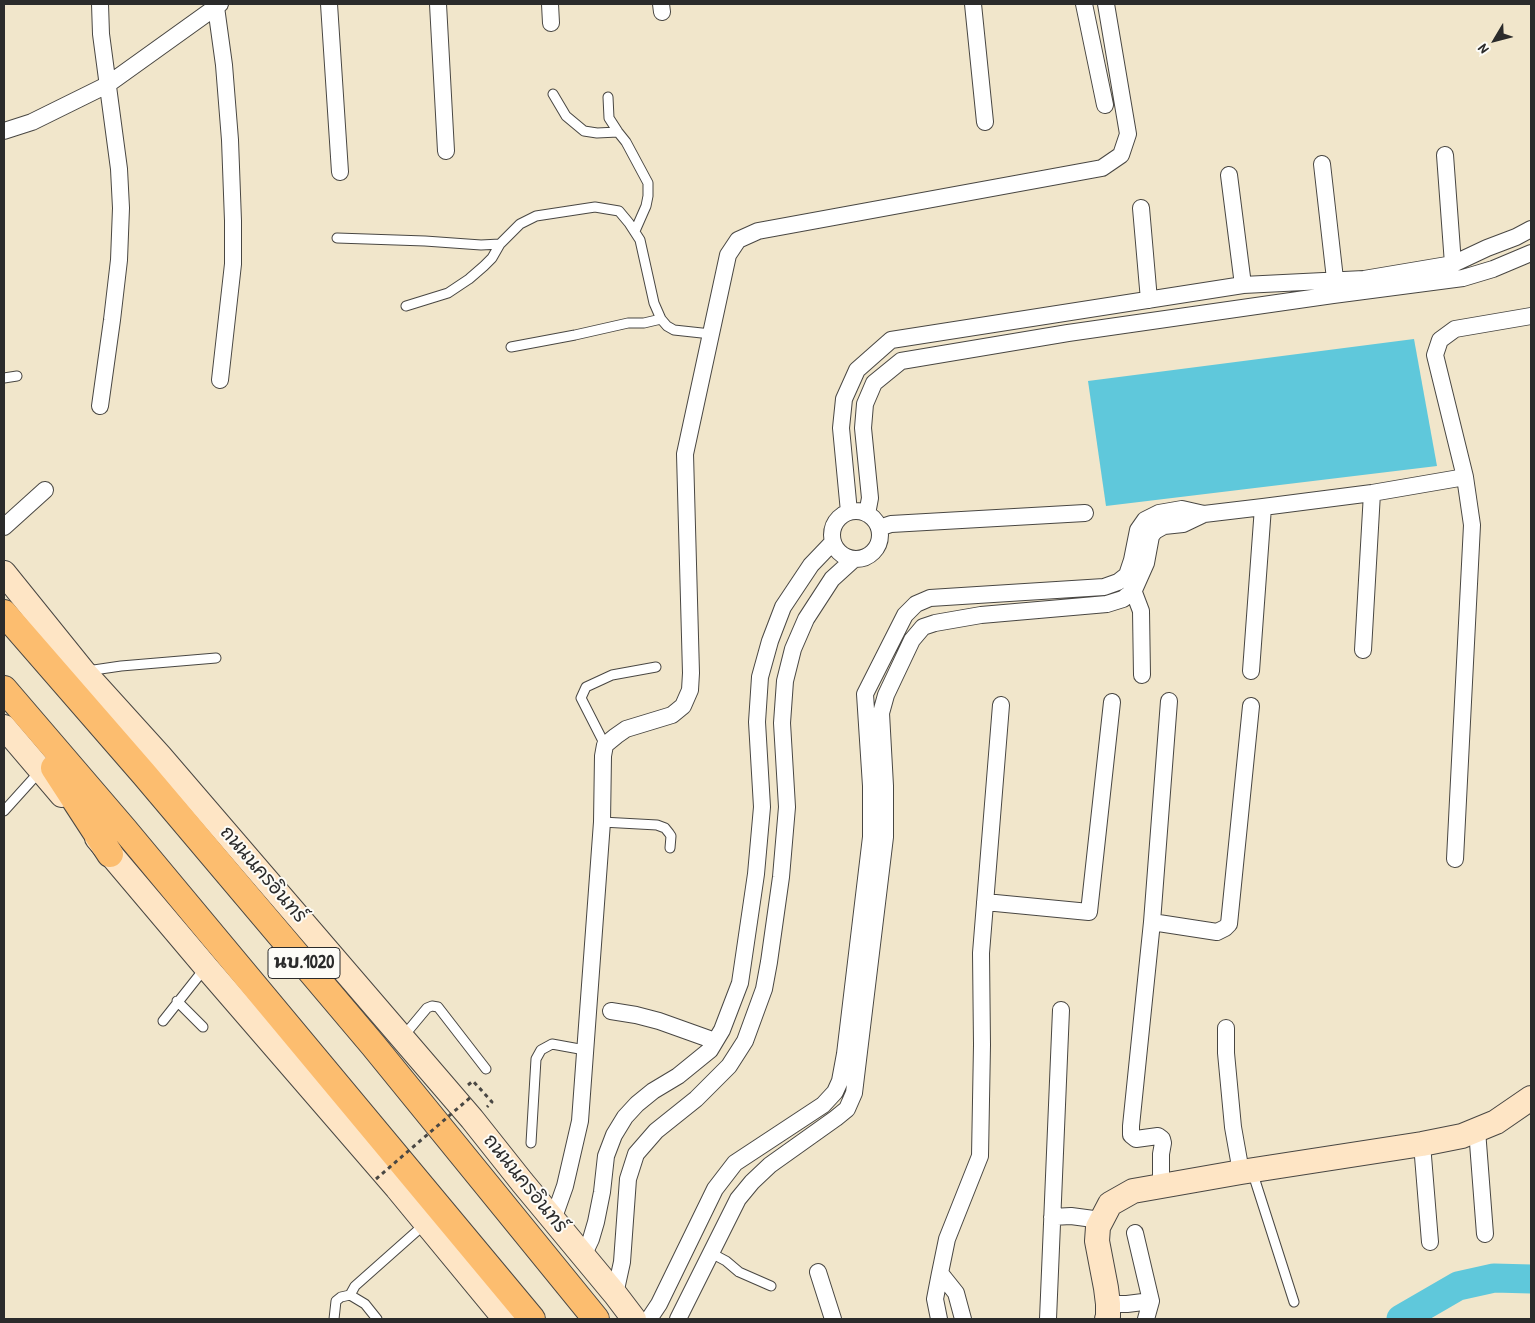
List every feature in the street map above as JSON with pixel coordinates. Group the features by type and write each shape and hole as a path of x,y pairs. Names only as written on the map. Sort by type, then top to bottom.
{"main road":[{"name":"ถนนนครอินทร์","path":"4,573 83,671 160,756 472,1119 634,1319"},
{"name":"ถนนนครอินทร์","path":"4,613 144,774 373,1045 596,1319"},
{"path":"4,690 110,854"},
{"name":"นบ.1020","path":"4,690 124,829 532,1319"},
{"path":"4,727 206,967 426,1223 505,1319"},
{"path":"1107,1311 1097,1241 1098,1227 1110,1204 1133,1191 1462,1136 1496,1122 1531,1098"}],"street":[{"path":"100,4 121,208 119,260 100,406"},
{"path":"329,4 340,172"},
{"path":"438,4 446,152"},
{"path":"550,4 551,23"},
{"path":"973,4 985,122"},
{"path":"1084,4 1105,105"},
{"path":"553,1220 565,1186 580,1121 602,822 603,756 605,745 626,729 672,715 682,706 690,690 685,454 728,255 738,240 758,231 1102,168 1121,155 1128,134 1106,4"},
{"path":"4,131 32,122 107,85 218,5"},
{"path":"218,5 230,140 233,221 233,264 220,380"},
{"path":"1445,155 1454,264"},
{"path":"1322,164 1335,279"},
{"path":"1229,175 1243,285"},
{"path":"1141,208 1149,300"},
{"path":"849,512 841,428 844,399 857,370 891,340 1243,285 1364,279 1454,264 1531,229"},
{"path":"867,514 870,498 863,428 865,404 874,383 901,361 1068,333 1463,278 1493,269 1531,253"},
{"path":"1065,312 1068,333"},
{"path":"1455,859 1472,525 1465,477 1435,355 1440,340 1455,329 1531,316"},
{"path":"878,786 865,694 905,615 916,604 930,598 1104,587 1118,582 1127,575 1138,530 1145,520 1159,512 1182,510 1204,514 1372,493 1465,477"},
{"path":"4,526 45,490"},
{"path":"1363,650 1372,493"},
{"path":"1251,670 1264,507"},
{"path":"858,511 867,514 875,520 879,528 880,538 877,547 871,554 863,558 854,559 845,556 833,542 832,533 835,524 849,512 858,511"},
{"path":"879,528 891,524 1085,513"},
{"path":"678,1319 738,1200 752,1182 770,1165 847,1109 854,1093 852,1055 871,837 878,786 881,713 886,695 912,640 923,627 935,623 981,615 1107,604 1123,599 1134,590 1146,563 1151,536 1155,531 1164,526 1184,524 1204,514"},
{"path":"583,1256 596,1222 606,1156 614,1135 625,1117 653,1091 678,1076 710,1050 722,1030 737,990 744,958 756,874 762,807 757,722 760,677 770,641 783,607 811,565 833,542"},
{"path":"615,1294 622,1262 628,1179 636,1154 656,1131 696,1099 729,1066 745,1041 764,989 781,877 787,807 782,723 785,681 793,649 806,619 832,579 854,559"},
{"path":"1127,575 1141,610 1142,675"},
{"path":"981,615 982,595"},
{"path":"760,677 785,681"},
{"path":"1161,1186 1162,1139 1158,1136 1136,1139 1131,1135 1130,1126 1152,922 1169,701"},
{"path":"985,902 1088,912 1112,702"},
{"path":"939,1319 935,1299 947,1239 980,1156 981,953 1001,705"},
{"path":"1152,922 1217,932 1226,928 1229,924 1251,706"},
{"path":"744,958 769,962"},
{"path":"1048,1319 1061,1010"},
{"path":"610,1011 659,1021 715,1041"},
{"path":"1226,1028 1226,1053 1232,1118 1246,1171"},
{"path":"649,1319 659,1304 715,1189 735,1163 823,1105 835,1092 852,1055"},
{"path":"678,1076 696,1099"},
{"path":"1477,1130 1485,1234"},
{"path":"1422,1144 1430,1242"},
{"path":"602,1192 626,1200"},
{"path":"706,1208 728,1220"},
{"path":"1052,1217 1071,1216 1101,1220"},
{"path":"1135,1233 1151,1301 1146,1319"},
{"path":"818,1272 832,1319"},
{"path":"940,1274 956,1293 963,1319"},
{"path":"1107,1311 1127,1304 1151,1301"}],"lane":[{"path":"553,94 566,116 584,131 597,133 618,132"},
{"path":"608,97 609,118 626,142 648,183 646,206 635,231"},
{"path":"406,306 442,296 469,279 492,258 500,244 527,219 595,207 619,210 635,231 640,240 654,303 661,319 667,326 674,330 711,334"},
{"path":"337,238 481,245 500,244"},
{"path":"511,347 575,336 628,323 644,323 661,319"},
{"path":"4,378 17,376"},
{"path":"83,671 216,658"},
{"path":"605,745 581,698 586,687 612,675 656,667"},
{"path":"4,811 41,770"},
{"path":"602,822 657,825 665,828 671,836 670,848"},
{"path":"163,1021 206,967"},
{"path":"177,1002 203,1027"},
{"path":"402,1038 427,1008 432,1006 438,1007 486,1069"},
{"path":"531,1143 536,1059 541,1050 552,1044 585,1050"},
{"path":"1246,1171 1294,1302"},
{"path":"350,1295 356,1286 426,1223"},
{"path":"711,1253 726,1261 739,1272 771,1286"},
{"path":"334,1319 336,1301 341,1297 350,1295 366,1304 378,1319"}],"path":[{"path":"465,1088 473,1081 492,1102"},
{"path":"376,1179 472,1096 468,1092"}],"water":[{"path":"1414,339 1437,466 1106,506 1088,381"}],"waterway":[{"path":"1401,1319 1458,1286 1494,1278 1531,1279"}]}
